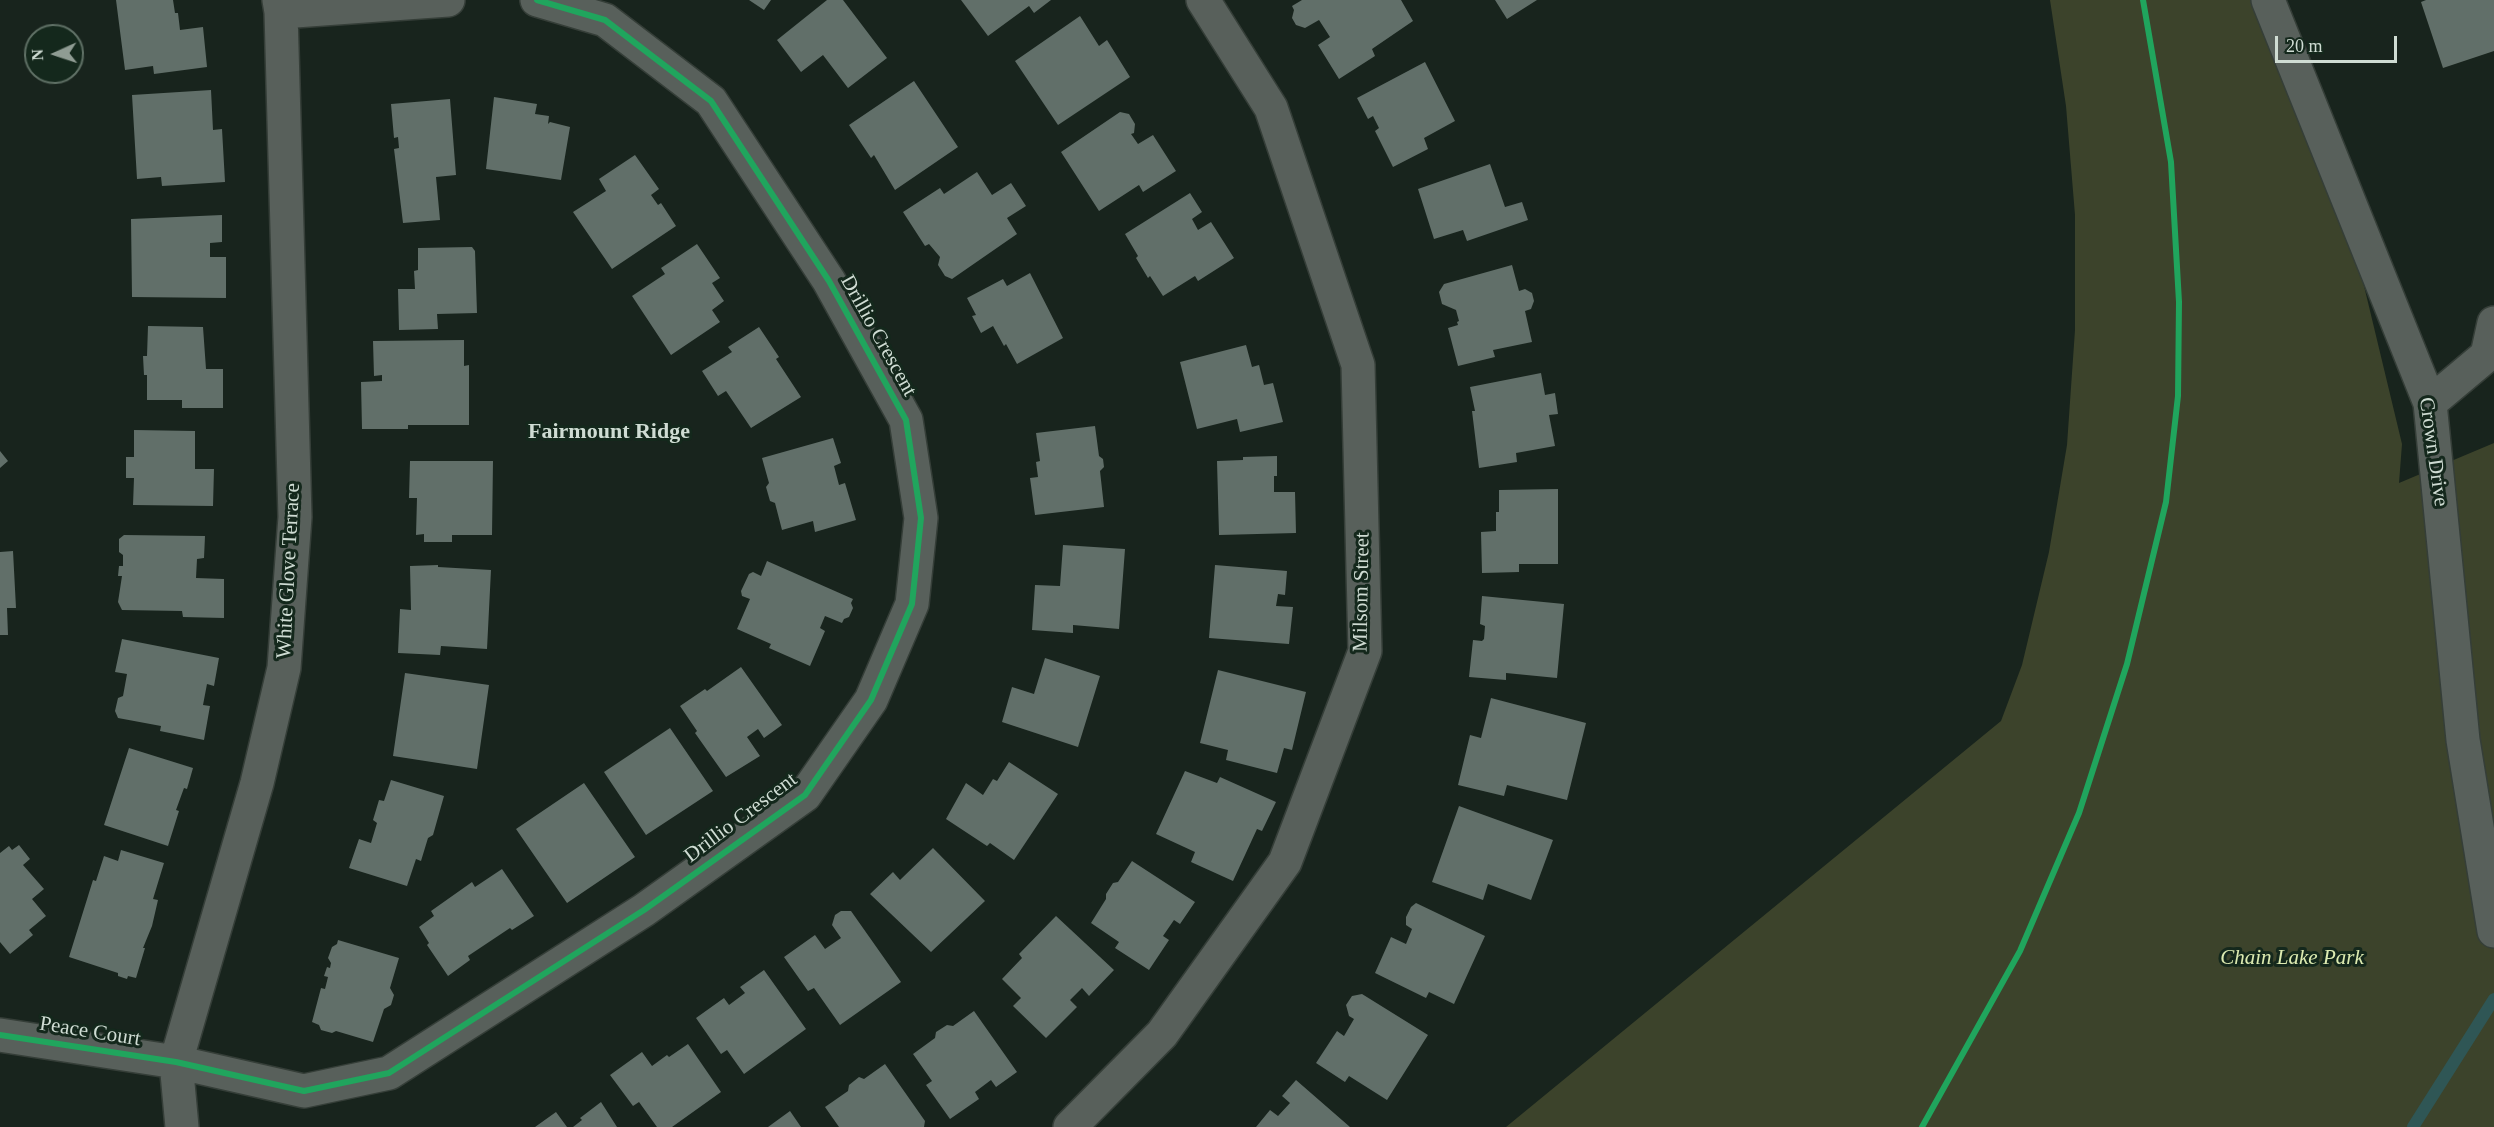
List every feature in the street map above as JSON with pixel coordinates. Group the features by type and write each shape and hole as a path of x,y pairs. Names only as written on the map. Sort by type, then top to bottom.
{"street":[{"path":"280,6 448,0"},
{"name":"Drillio Crescent","path":"176,1062 304,1090 388,1073 644,910 806,795 871,700 912,604 921,518 906,420 829,281 711,101 605,20 537,0"},
{"name":"Milsom Street","path":"1070,1127 1162,1034 1285,862 1365,651 1358,365 1271,108 1203,0"},
{"name":"Crown Drive","path":"2268,0 2430,403 2463,740 2494,931"},
{"name":"White Glove Terrace","path":"182,1127 176,1062 257,783 284,668 294,517 280,6"},
{"path":"2430,403 2487,355 2494,323"},
{"name":"Peace Court","path":"0,1035 176,1062"}],"green space":[{"name":"Chain Lake Park","path":"2050,0 2273,0 2316,86 2402,444 2399,483 2494,443 2494,1127 1506,1127 2001,721 2022,665 2049,552 2067,445 2075,330 2075,215 2066,106"}],"building":[{"path":"116,0 173,0 175,13 178,13 180,30 203,27 207,67 154,74 153,66 125,70"},
{"path":"749,0 771,0 764,10"},
{"path":"827,0 843,0 887,58 848,88 823,55 801,72 777,40"},
{"path":"961,0 1051,0 1034,13 1029,6 988,36"},
{"path":"1302,0 1401,0 1413,21 1372,49 1375,56 1339,79 1318,45 1330,37 1319,20 1305,28 1296,25 1292,18 1294,10 1292,6"},
{"path":"1495,0 1537,0 1507,19"},
{"path":"2426,0 2494,0 2494,51 2443,68 2421,2"},
{"path":"1080,16 1099,46 1107,40 1130,77 1058,125 1015,61"},
{"path":"1425,62 1455,121 1424,138 1428,149 1393,167 1375,131 1379,128 1373,116 1368,119 1357,98"},
{"path":"914,81 958,147 895,190 874,155 871,158 849,125"},
{"path":"211,90 213,130 222,129 225,182 162,186 161,177 137,179 132,95"},
{"path":"494,97 537,104 535,114 549,116 548,124 550,122 570,127 561,180 486,169"},
{"path":"450,99 456,175 436,177 440,220 403,223 394,149 399,148 398,137 394,138 391,104"},
{"path":"1120,112 1129,114 1135,124 1134,133 1131,134 1138,144 1153,135 1176,171 1143,192 1139,185 1099,211 1061,152"},
{"path":"635,155 659,189 651,195 658,205 661,203 676,226 612,269 573,212 606,191 599,179"},
{"path":"1490,164 1505,207 1522,202 1528,220 1467,241 1463,230 1434,239 1418,189"},
{"path":"977,172 992,195 1011,183 1026,206 1007,218 1017,234 952,279 945,276 938,265 940,257 929,244 925,246 903,212 940,188 944,194"},
{"path":"1190,193 1202,212 1192,219 1198,230 1211,222 1234,258 1198,281 1195,276 1163,296 1150,276 1148,278 1125,234"},
{"path":"222,215 222,242 210,243 210,257 226,257 226,298 132,297 131,219"},
{"path":"697,244 720,278 712,283 724,301 712,310 720,322 671,355 632,296 665,274 661,268"},
{"path":"472,247 475,251 477,313 437,314 438,329 399,330 398,289 415,289 414,271 418,270 418,248"},
{"path":"1512,265 1519,291 1525,289 1532,293 1534,301 1531,309 1525,311 1532,342 1493,350 1495,357 1458,366 1448,328 1458,325 1459,321 1456,310 1442,304 1439,292 1444,284"},
{"path":"1030,273 1063,338 1017,364 993,326 981,333 972,316 976,315 967,298 1003,279 1007,286"},
{"path":"148,326 203,327 206,369 223,369 223,408 182,408 182,400 147,400 147,375 144,375 143,356 147,356"},
{"path":"759,327 779,357 776,359 801,397 751,428 726,391 718,396 702,371 732,352 728,347"},
{"path":"464,340 464,366 469,365 469,425 408,425 408,429 362,429 361,382 382,381 382,375 374,376 373,341"},
{"path":"1246,345 1252,367 1259,365 1264,385 1273,383 1283,422 1240,432 1237,419 1197,429 1180,362"},
{"path":"1541,373 1545,395 1555,393 1558,414 1549,415 1555,446 1516,453 1517,462 1479,468 1472,411 1475,411 1470,387"},
{"path":"1095,426 1099,456 1103,459 1104,467 1100,471 1104,507 1035,515 1030,478 1038,477 1036,462 1040,461 1036,433"},
{"path":"134,430 195,431 195,469 214,469 213,506 133,505 134,478 126,478 126,457 134,457"},
{"path":"833,438 841,463 834,466 839,485 845,483 856,520 815,532 813,521 782,530 775,503 770,501 766,487 769,483 762,458"},
{"path":"0,451 8,461 0,468"},
{"path":"1277,456 1274,492 1295,492 1296,533 1219,535 1217,461 1243,460 1243,457"},
{"path":"410,461 493,461 492,535 452,535 452,542 424,542 424,534 416,535 417,498 409,498"},
{"path":"1558,489 1558,564 1519,564 1519,572 1482,573 1481,532 1496,531 1499,490"},
{"path":"124,535 205,536 204,558 197,559 196,578 224,579 224,618 183,617 182,611 122,610 118,602 122,576 118,576 119,566 123,566 123,555 119,552 119,539"},
{"path":"1063,545 1125,549 1119,629 1073,625 1073,633 1032,630 1035,585 1060,586"},
{"path":"13,551 16,608 7,608 8,635 0,635 0,552"},
{"path":"767,561 853,599 851,603 853,608 849,617 842,623 825,616 820,628 825,631 810,666 769,648 771,644 737,629 750,599 742,596 741,591 749,574 753,572 761,576"},
{"path":"438,565 438,567 491,570 487,649 441,646 440,655 398,653 400,609 411,610 410,566"},
{"path":"1215,565 1287,571 1285,595 1278,594 1276,606 1293,607 1289,644 1209,638"},
{"path":"1482,596 1564,604 1557,678 1506,673 1506,680 1469,677 1473,640 1482,641 1484,639 1485,626 1480,624"},
{"path":"122,639 219,658 214,686 207,684 203,705 210,706 204,740 160,731 161,726 118,718 115,711 118,698 123,696 127,674 115,672"},
{"path":"1045,658 1100,676 1078,747 1002,722 1012,687 1034,694"},
{"path":"741,667 782,725 764,738 758,729 747,737 760,756 726,777 695,733 697,731 680,706 705,689 707,691"},
{"path":"1218,670 1306,692 1292,750 1284,748 1277,773 1226,760 1228,750 1200,743"},
{"path":"405,673 489,685 477,769 393,756"},
{"path":"1491,698 1586,723 1567,800 1507,785 1504,796 1458,785 1470,735 1481,738"},
{"path":"670,728 713,791 646,835 604,772"},
{"path":"129,748 193,768 187,789 184,788 176,810 179,811 168,846 104,825"},
{"path":"1009,762 1058,794 1014,860 990,843 987,846 946,819 966,783 983,795 993,779 997,781"},
{"path":"1185,771 1217,783 1220,777 1276,802 1262,831 1257,829 1233,881 1191,862 1195,852 1156,834"},
{"path":"391,780 444,796 433,835 428,838 421,861 416,859 407,886 349,868 359,839 371,843 377,823 373,820 379,800 384,801"},
{"path":"584,783 635,857 567,903 516,829"},
{"path":"1459,806 1553,840 1531,900 1488,884 1483,900 1432,882"},
{"path":"19,845 30,859 23,865 44,889 32,899 46,916 29,930 33,935 10,954 0,942 0,853 9,846 12,850"},
{"path":"933,848 985,901 931,952 870,894 893,872 900,880"},
{"path":"121,850 164,863 153,899 158,900 152,926 143,948 145,948 136,978 128,976 127,979 118,976 118,973 69,957 93,880 96,881 104,856 118,861"},
{"path":"1132,861 1195,902 1180,924 1174,920 1163,936 1169,940 1149,970 1115,948 1119,942 1091,923 1113,883 1118,882"},
{"path":"502,869 534,916 512,930 510,928 468,956 470,960 448,976 427,945 429,943 419,927 434,916 431,911 472,882 475,887"},
{"path":"1416,903 1485,936 1454,1004 1429,992 1426,998 1375,973 1391,937 1406,944 1412,929 1406,925 1406,917"},
{"path":"841,911 851,911 901,982 840,1025 814,988 808,991 784,957 815,935 825,949 841,938 832,925 835,915"},
{"path":"1056,916 1114,970 1089,996 1082,988 1070,1000 1077,1007 1046,1038 1013,1006 1021,998 1002,979 1022,958 1019,954"},
{"path":"338,940 399,958 390,988 394,995 391,1005 384,1009 373,1042 336,1031 332,1033 321,1030 319,1025 312,1022 321,988 325,989 328,977 324,976 327,967 330,968 331,963 328,958 332,947 337,944"},
{"path":"764,970 806,1029 744,1074 727,1050 721,1054 696,1018 724,998 729,1005 745,993 740,987"},
{"path":"1362,994 1428,1035 1387,1100 1349,1076 1345,1082 1316,1063 1337,1031 1344,1036 1354,1019 1349,1016 1346,1005 1352,996"},
{"path":"974,1011 1017,1072 996,1087 991,1080 975,1092 979,1099 950,1119 926,1085 932,1081 913,1054 935,1038 936,1032 947,1025 953,1026"},
{"path":"688,1044 721,1092 672,1127 657,1127 639,1102 633,1106 610,1075 642,1052 652,1066"},
{"path":"885,1064 925,1121 924,1127 839,1127 825,1107 848,1091 849,1085 859,1077 864,1079"},
{"path":"1296,1080 1350,1127 1256,1127 1270,1110 1278,1116 1290,1103 1282,1096"},
{"path":"601,1102 617,1127 573,1127 582,1120 580,1118"},
{"path":"790,1111 801,1127 768,1127"},
{"path":"556,1112 567,1127 535,1127"}],"waterway":[{"path":"2413,1127 2494,999"}],"cycle path":[{"path":"0,1035 176,1062 304,1091 389,1073 644,910 805,795 871,700 912,604 921,518 906,420 829,281 711,101 605,20 537,0"},
{"path":"1922,1127 2020,951 2079,813 2127,664 2166,502 2178,396 2179,302 2171,162 2143,0"}],"district":[{"name":"Fairmount Ridge","path":"609,432"}]}
